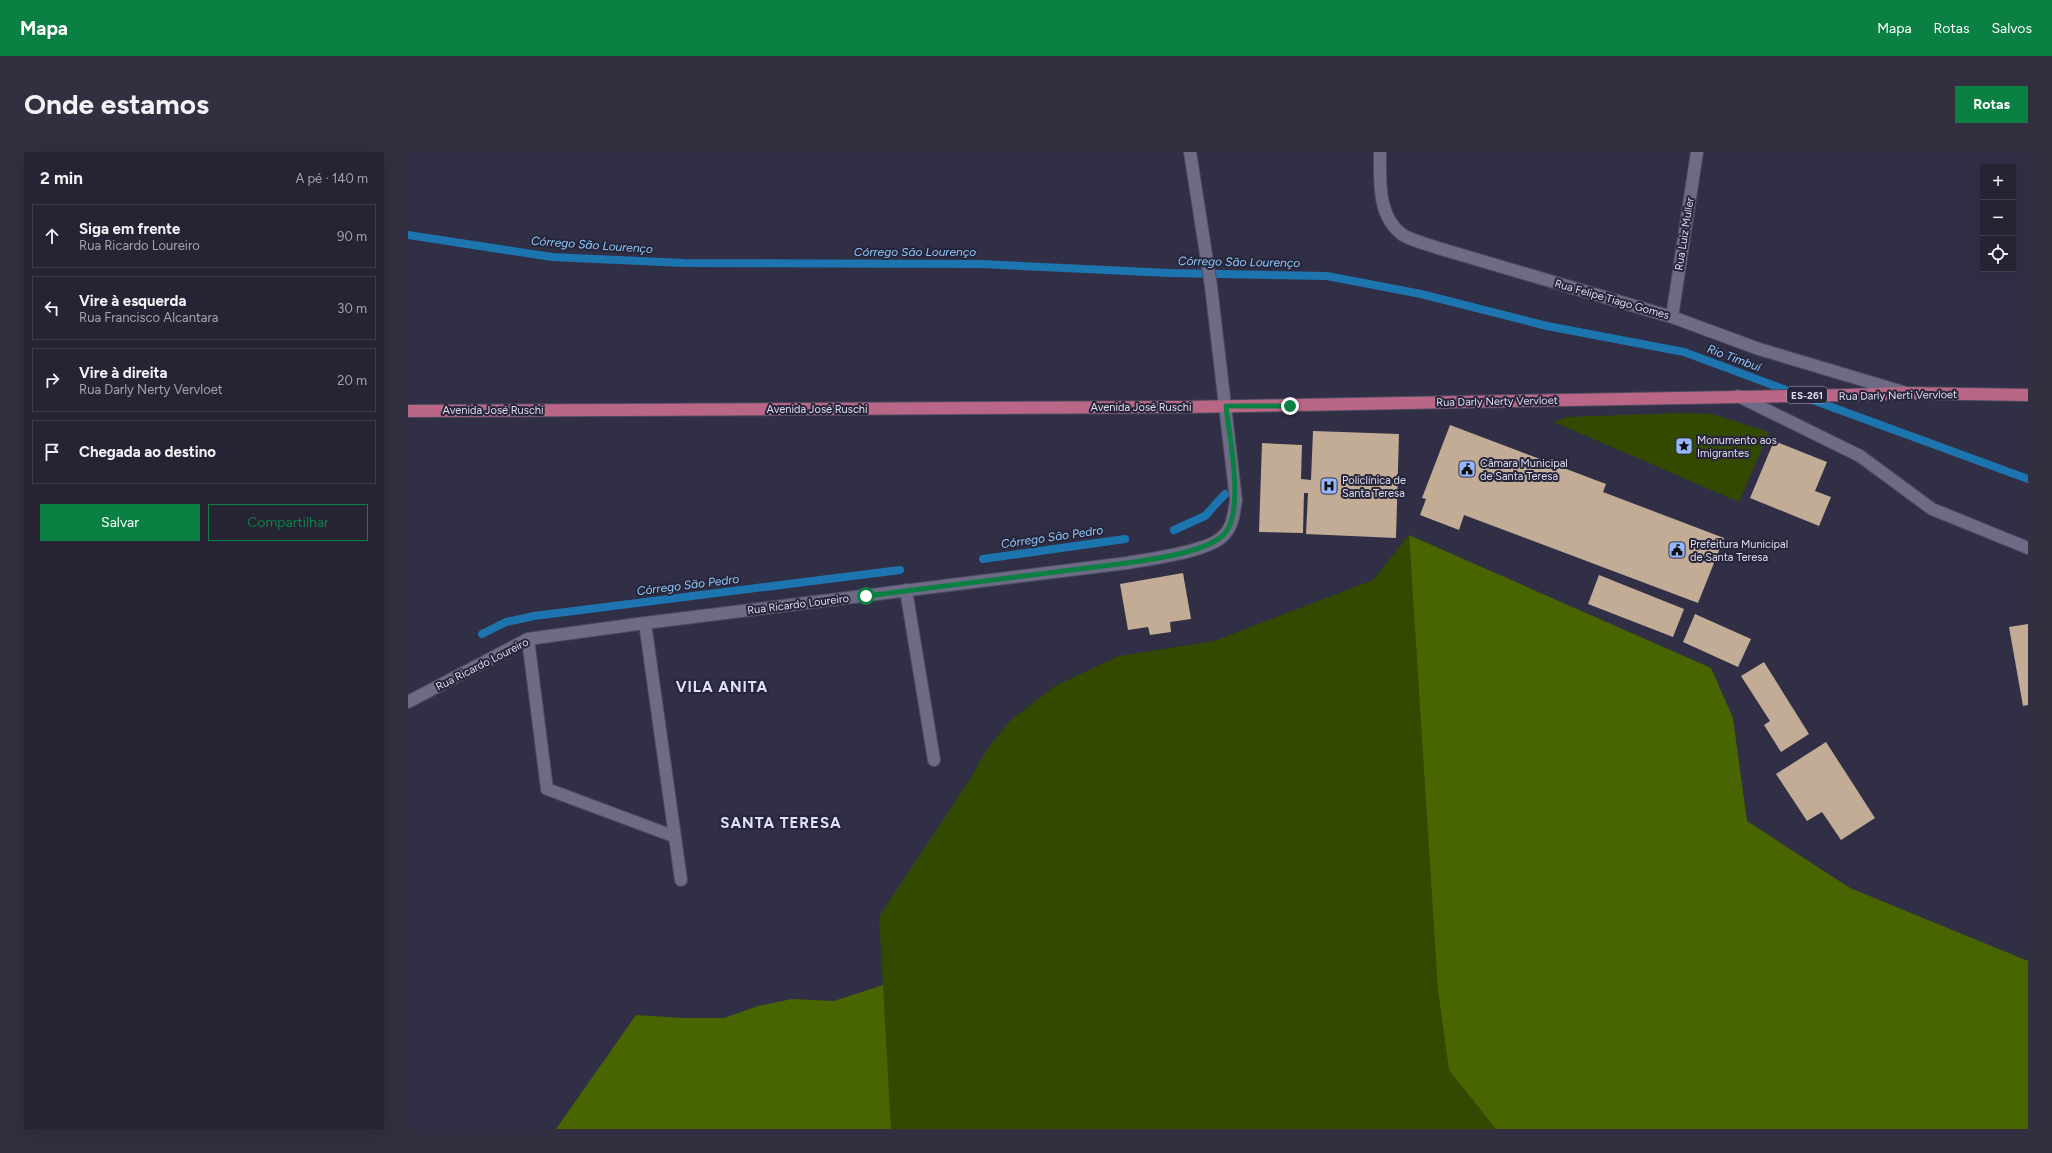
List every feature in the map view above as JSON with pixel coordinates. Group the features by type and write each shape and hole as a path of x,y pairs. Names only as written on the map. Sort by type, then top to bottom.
{"main road":[{"name":"Rua Darly Nerti Vervloet","path":"1768,396 1906,393 2028,395"},
{"name":"Rua Darly Nerty Vervloet","path":"1226,406 1768,396"},
{"name":"Avenida José Ruschi","path":"408,411 1226,406"}],"street":[{"path":"1190,152 1211,286 1226,406"},
{"name":"Rua Felipe Tiago Gomes","path":"1380,152 1380,185 1384,210 1392,225 1404,236 1438,248 1672,317 1759,349 1906,393"},
{"name":"Rua Luiz Muller","path":"1672,317 1697,152"},
{"path":"1738,396 1860,456 1932,509 1976,529 2028,548"},
{"name":"Rua Ricardo Loureiro","path":"408,702 464,674 528,639 1157,558 1197,548 1222,537 1230,526 1236,500 1226,406"},
{"path":"906,590 934,760"},
{"path":"645,623 680,880"},
{"path":"528,639 548,789 673,836"}],"green space":[{"path":"1677,413 1712,414 1769,432 1739,502 1554,422 1567,417"},
{"path":"1409,535 1438,991 1449,1070 1496,1129 891,1129 879,917 968,782 988,748 1010,721 1055,686 1119,656 1214,641 1373,580"},
{"path":"1409,535 1711,668 1733,718 1747,821 1850,888 2028,961 2028,1129 1496,1129 1449,1070 1438,991"},
{"path":"883,985 891,1129 556,1129 636,1015 683,1018 724,1018 758,1006 792,999 834,1001"}],"building":[{"path":"1450,425 1606,484 1603,492 1724,538 1698,603 1464,515 1459,530 1420,515 1426,499 1422,498"},
{"name":"Policlínica de Santa Teresa","path":"1313,431 1399,434 1396,538 1306,534 1308,493 1304,493 1303,533 1259,532 1262,443 1302,445 1301,479 1311,480"},
{"path":"1774,441 1827,462 1815,491 1831,497 1819,526 1750,498"},
{"path":"1183,573 1191,619 1170,622 1171,632 1150,635 1148,627 1128,630 1120,584"},
{"path":"1599,575 1684,609 1673,637 1588,604"},
{"path":"1695,614 1751,639 1738,667 1683,642"},
{"path":"2028,624 2028,705 2023,706 2009,627"},
{"path":"1764,662 1809,734 1781,752 1764,725 1770,721 1741,676"},
{"path":"1826,742 1875,818 1841,840 1822,812 1807,821 1776,774"}],"waterway":[{"name":"Córrego São Lourenço","path":"408,235 552,257 684,263 982,264 1169,273 1327,276 1421,294 1547,326 1684,352 1797,394"},
{"name":"Rio Timbuí","path":"1807,398 2028,479"},
{"name":"Córrego São Pedro","path":"1174,530 1205,516 1225,494"},
{"name":"Córrego São Pedro","path":"983,559 1125,539"},
{"name":"Córrego São Pedro","path":"482,634 506,622 534,616 900,570"}],"place":[{"name":"Monumento aos Imigrantes","path":"1684,446"},
{"name":"Câmara Municipal de Santa Teresa","path":"1467,469"},
{"name":"Policlínica de Santa Teresa","path":"1329,486"},
{"name":"Prefeitura Municipal de Santa Teresa","path":"1677,550"}],"district":[{"name":"VILA ANITA","path":"722,687"},
{"name":"SANTA TERESA","path":"781,823"}],"route":[{"path":"866,596 1127,563 1157,558 1209,544 1222,537 1230,526 1236,500 1226,406 1290,406"}]}
